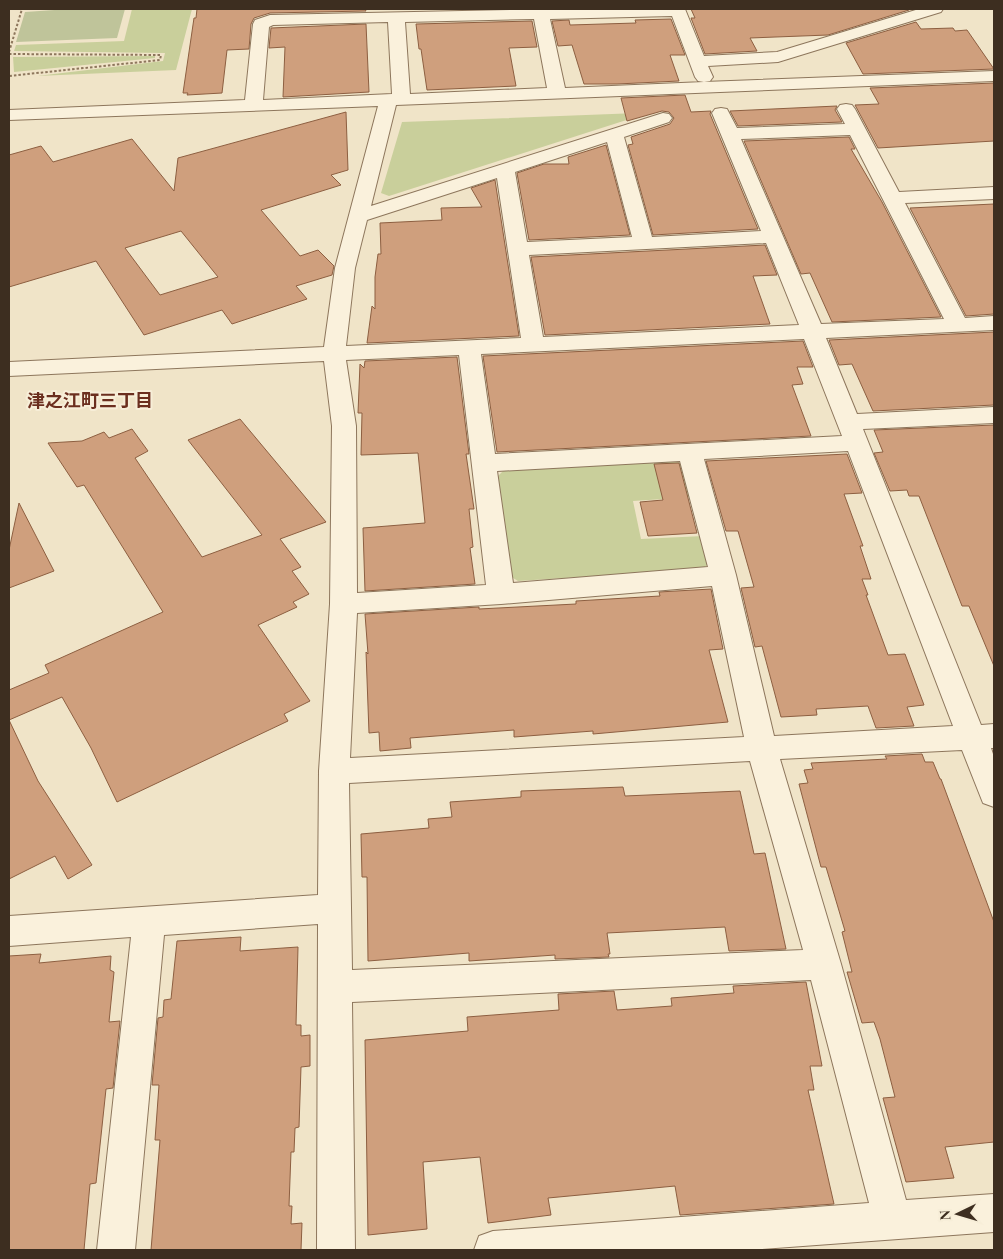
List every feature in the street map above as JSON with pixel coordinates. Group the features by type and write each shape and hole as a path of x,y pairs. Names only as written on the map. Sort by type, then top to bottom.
{"street":[{"path":"698,61 778,57 933,9"},
{"path":"253,106 261,24 270,20 678,10 708,88"},
{"path":"541,14 557,94"},
{"path":"336,1250 334,771 344,604 344,426 334,354 344,268 357,217 394,100 396,18"},
{"path":"9,115 994,76"},
{"path":"846,109 958,325"},
{"path":"721,113 813,332 852,432 983,737 994,794"},
{"path":"357,217 663,118"},
{"path":"730,134 856,129"},
{"path":"614,133 644,243"},
{"path":"505,169 533,344"},
{"path":"892,198 994,193"},
{"path":"518,249 773,237"},
{"path":"9,369 994,323"},
{"path":"469,347 501,594"},
{"path":"484,463 690,452 994,415"},
{"path":"690,452 723,575 762,750 824,964 892,1220"},
{"path":"344,604 501,594 723,575"},
{"path":"334,771 983,737"},
{"path":"9,930 334,908"},
{"path":"116,1250 150,921"},
{"path":"336,987 824,964"},
{"path":"493,1250 994,1213"}],"path":[{"path":"9,76 160,60 161,55 9,53 22,9"}],"green space":[{"path":"69,9 125,9 117,38 16,42 25,12"},
{"path":"132,9 192,9 176,70 37,76 163,61 165,53 14,51 16,45 124,41"},
{"path":"155,56 155,58 14,72 13,57"},
{"path":"638,113 639,116 389,196 381,193 402,122"},
{"path":"675,460 686,467 694,497 633,501 641,539 703,536 709,563 703,569 518,581 507,574 496,478 504,470"}],"building":[{"path":"197,9 365,9 366,11 270,13 254,18 251,24 249,49 227,50 222,93 187,95 188,93 183,93"},
{"path":"691,9 909,10 828,35 750,38 757,51 705,54 691,18 695,18"},
{"path":"671,19 685,55 670,55 679,81 617,84 584,84 572,45 558,46 552,21 569,20 570,25 636,23 635,20"},
{"path":"532,21 537,47 509,48 516,86 427,90 416,24"},
{"path":"916,22 921,29 953,28 955,31 967,30 994,69 863,74 846,43"},
{"path":"366,24 369,92 283,97 285,47 269,48 271,28"},
{"path":"994,83 994,141 878,148 855,105 879,104 870,88"},
{"path":"685,95 691,112 711,111 710,114 758,229 653,235 628,145 633,144 631,137 670,124 674,118 669,112 662,111 627,121 621,98"},
{"path":"837,106 835,110 842,122 738,126 730,111"},
{"path":"346,112 348,170 331,175 341,185 261,210 300,256 318,250 334,266 332,275 296,286 307,299 232,324 222,310 144,335 96,261 9,287 9,155 41,146 53,162 132,139 174,191 178,158","holes":["181,231 218,277 160,295 125,248"]},
{"path":"849,137 855,149 851,149 882,202 941,317 832,322 810,273 801,274 744,141"},
{"path":"606,145 630,235 529,240 517,173 544,164 569,164 568,157"},
{"path":"495,180 519,336 367,343 372,306 375,309 375,277 378,254 381,254 380,223 442,220 441,208 482,207 471,188"},
{"path":"994,204 994,314 966,316 910,208"},
{"path":"765,245 777,275 753,276 770,324 545,335 531,257"},
{"path":"994,332 994,405 873,411 852,364 839,365 829,340"},
{"path":"803,341 813,367 797,367 803,384 792,385 811,436 497,452 483,356"},
{"path":"457,357 469,454 466,454 474,509 469,509 473,547 470,548 475,584 365,591 363,528 425,523 418,453 361,455 362,413 358,413 360,364 364,368 365,361"},
{"path":"240,419 326,522 280,539 301,567 292,571 309,594 293,602 297,607 258,625 310,701 284,714 288,721 117,802 91,748 62,697 9,720 9,690 49,673 45,665 163,612 84,485 77,487 48,443 82,441 104,432 109,438 132,429 148,451 135,458 202,557 262,535 188,440"},
{"path":"994,425 994,666 969,606 962,606 919,496 909,496 907,490 890,491 874,453 883,452 874,430"},
{"path":"847,454 862,493 844,494 863,546 860,546 871,579 862,579 888,655 905,654 924,705 907,707 914,726 876,728 868,706 816,709 817,715 781,717 762,646 755,647 741,588 754,587 738,531 726,531 706,461"},
{"path":"679,463 697,533 648,536 640,502 663,500 654,464"},
{"path":"19,503 54,571 9,588 9,550"},
{"path":"711,589 723,649 709,650 728,722 593,734 593,731 514,737 514,730 410,738 411,748 380,751 379,732 369,733 366,652 368,654 365,614 479,607 479,609 576,604 576,601 660,596 659,592"},
{"path":"9,720 38,781 92,865 68,879 55,856 9,879"},
{"path":"922,754 925,762 933,762 941,779 994,922 994,1142 945,1147 954,1178 906,1182 883,1098 895,1097 880,1039 874,1022 862,1023 847,972 852,972 842,932 845,931 826,867 821,867 799,784 808,783 804,770 813,769 811,763 887,759 885,756"},
{"path":"623,787 625,796 740,791 754,854 765,853 786,949 729,951 725,927 607,933 609,957 555,959 555,955 469,961 469,953 368,961 367,877 362,877 361,834 429,828 428,819 452,817 450,802 521,797 521,791"},
{"path":"241,937 240,951 298,947 296,1025 301,1025 301,1036 310,1035 310,1066 301,1067 299,1127 295,1128 294,1152 291,1152 289,1206 292,1206 291,1224 302,1223 301,1250 151,1250 160,1140 155,1140 159,1085 152,1085 158,1018 163,1017 164,1000 171,999 177,941"},
{"path":"41,954 39,963 111,956 110,970 114,972 109,1022 120,1021 113,1088 106,1089 96,1183 90,1184 84,1250 9,1250 9,956"},
{"path":"806,982 822,1066 810,1066 814,1090 808,1090 834,1204 680,1215 675,1186 548,1198 551,1215 488,1223 480,1157 423,1162 427,1229 368,1235 365,1040 468,1031 467,1017 559,1010 558,994 614,991 617,1010 672,1006 671,998 734,993 733,986"}],"district":[{"name":"津之江町三丁目","path":"90,401"}]}
